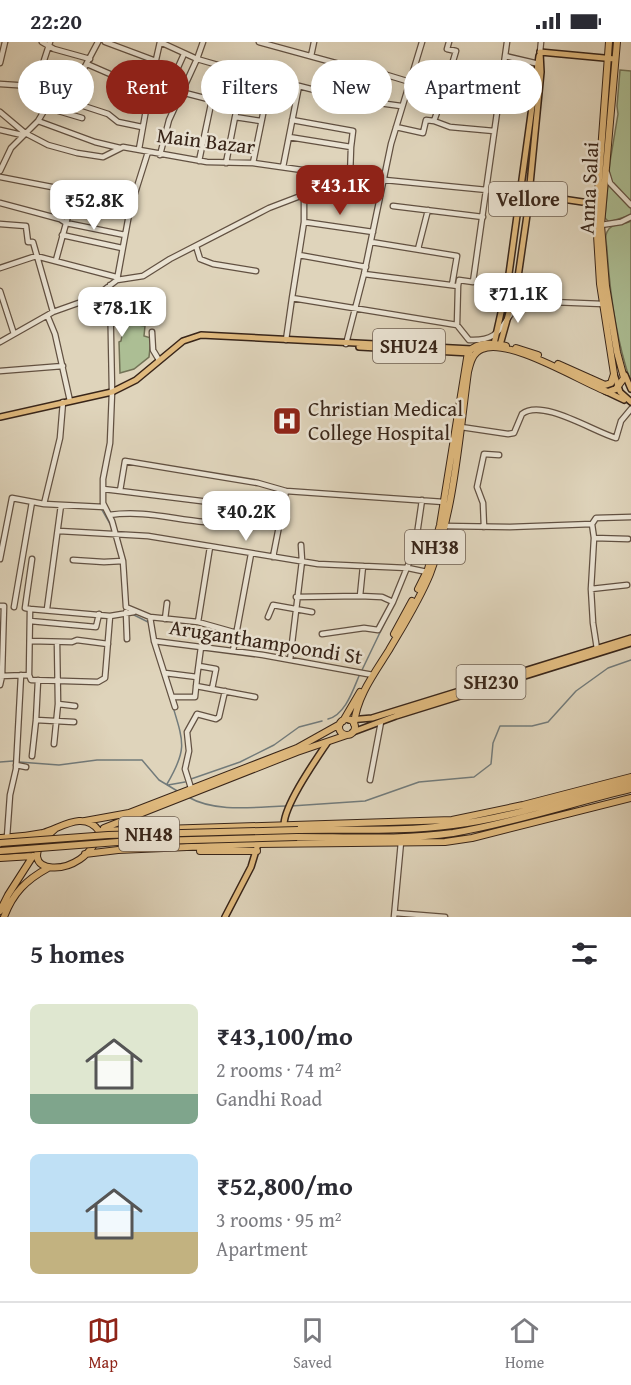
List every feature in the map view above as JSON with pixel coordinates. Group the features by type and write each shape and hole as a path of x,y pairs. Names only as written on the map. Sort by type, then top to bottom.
{"highway":[{"name":"Anna Salai","path":"609,42 611,59 601,225 606,286 617,352 625,375"},
{"name":"Anna Salai","path":"614,374 600,284 596,204 611,59 617,42"},
{"path":"471,351 481,344 497,344 535,354 611,392 617,390 625,375"},
{"path":"471,351 488,348 505,350 539,360 603,388"},
{"name":"NH38","path":"350,734 349,722 372,675 406,622 445,526 472,357 471,351"},
{"name":"NH38","path":"428,572 436,544 471,351"},
{"path":"603,388 609,385 614,374"},
{"name":"NH38","path":"349,722 372,675"},
{"path":"349,722 340,730 350,734"},
{"path":"4,917 18,889 26,881 48,868 65,866 85,854 94,846 99,831 297,748 349,722"},
{"path":"190,791 350,734"},
{"path":"99,831 452,820 625,782 631,777"},
{"name":"NH48","path":"0,851 118,842 410,829 453,825 507,814 625,782"},
{"name":"NH48","path":"0,843 108,835 298,833 357,837 452,833 631,789"},
{"path":"85,854 137,850 257,848 401,841 445,842 472,838 631,798"},
{"path":"3,837 41,833 74,822 129,813 162,803"},
{"path":"85,821 96,826 99,831"},
{"path":"0,911 33,856 37,845 55,829"},
{"path":"0,858 33,856"},
{"path":"33,856 40,864 48,868"},
{"path":"9,857 19,864 22,873"}],"main road":[{"path":"540,52 611,59"},
{"name":"Vellore","path":"539,60 540,52"},
{"path":"497,344 532,114"},
{"name":"Vellore","path":"497,344 507,320 517,284 529,194 535,114"},
{"path":"529,194 596,204"},
{"name":"SHU24","path":"0,417 112,392 136,380 183,341 201,335 346,344 373,348 471,351"},
{"path":"469,340 471,351"},
{"path":"614,374 617,390 631,401"},
{"path":"625,375 631,389"},
{"path":"603,388 631,401"},
{"name":"SH230","path":"349,722 394,712 631,638"},
{"name":"SH230","path":"350,734 381,722 631,643"},
{"path":"284,824 284,816 327,743"},
{"path":"225,917 251,867 257,848"}],"street":[{"path":"0,63 5,42"},
{"path":"42,42 84,60"},
{"path":"89,60 99,42"},
{"path":"105,42 153,60"},
{"path":"156,60 160,42 201,60"},
{"path":"189,76 203,42"},
{"path":"259,42 404,80"},
{"path":"311,56 314,42"},
{"path":"417,60 422,42"},
{"path":"449,42 447,49 456,51 453,60"},
{"path":"504,60 507,42"},
{"name":"Vellore","path":"540,52 541,42"},
{"path":"45,60 49,44"},
{"path":"181,60 184,54"},
{"path":"505,56 522,60"},
{"path":"0,84 18,85"},
{"path":"299,86 350,99 401,106"},
{"path":"346,344 404,98"},
{"path":"94,109 108,114 118,122 142,127"},
{"name":"Main Bazar","path":"0,112 24,134 48,145 77,153 103,157 123,147 199,161 253,163 350,177 529,194"},
{"path":"0,171 11,148 38,121 42,114"},
{"path":"69,114 82,118"},
{"path":"139,149 145,114"},
{"path":"160,155 172,114"},
{"path":"199,161 209,114"},
{"path":"226,163 236,114"},
{"path":"253,163 263,114"},
{"path":"283,167 293,114"},
{"path":"434,122 437,114"},
{"path":"455,286 459,280 473,282 497,114"},
{"path":"235,117 261,122"},
{"path":"0,268 36,256 116,279 143,276 269,208 350,177 353,131 292,120"},
{"path":"396,127 423,133 426,120 450,127 495,131"},
{"path":"38,121 95,142 120,148"},
{"path":"0,130 24,134"},
{"path":"289,137 351,147"},
{"path":"0,342 48,317 53,312 84,301 116,279 128,216 148,152"},
{"path":"605,168 610,183 631,206"},
{"path":"0,177 57,188 73,198 128,216"},
{"path":"286,340 304,222 304,195"},
{"path":"56,261 73,198"},
{"path":"0,203 60,219 66,224 124,235"},
{"path":"393,206 483,217"},
{"path":"418,249 428,210"},
{"path":"601,225 621,222 631,217"},
{"path":"304,222 373,232"},
{"path":"0,224 26,226 28,242 33,242 53,312"},
{"path":"62,235 122,248"},
{"path":"371,242 457,256 455,286 457,325 469,340 479,340 497,334 516,307 526,302 603,304"},
{"path":"196,246 200,259 213,264 256,271"},
{"path":"299,255 366,267"},
{"path":"364,274 455,286"},
{"path":"110,285 112,392 110,443 103,489 104,507 117,535 123,561 128,639"},
{"path":"0,291 14,334"},
{"path":"292,298 457,325"},
{"path":"44,504 60,438 66,401 63,366 48,317"},
{"path":"152,332 153,350 159,360"},
{"path":"0,371 63,366"},
{"path":"461,427 514,433 522,414 530,410 566,415 603,435 616,438 621,421 631,409"},
{"path":"484,527 483,503 477,487 484,454 499,455"},
{"path":"120,491 125,461 258,483 286,491 444,502"},
{"path":"103,489 282,511"},
{"path":"273,558 286,491"},
{"path":"0,559 12,498 44,504 104,507"},
{"path":"322,634 364,628 378,630 393,602 415,548 422,500"},
{"path":"14,607 32,502"},
{"path":"47,609 61,505"},
{"path":"109,515 149,513 204,522 279,525"},
{"path":"597,649 591,589 594,538 592,524 596,518 631,517"},
{"path":"0,524 6,525"},
{"path":"445,526 592,524"},
{"path":"59,531 148,536 273,558 406,568 428,572"},
{"path":"594,538 628,539"},
{"path":"290,660 302,561 301,545"},
{"path":"198,622 210,547"},
{"path":"233,651 251,554"},
{"path":"32,560 26,608 110,615 134,612"},
{"path":"73,560 123,561"},
{"path":"360,596 363,566"},
{"path":"591,589 627,585"},
{"path":"296,597 382,597 393,602"},
{"path":"165,619 167,603"},
{"path":"268,617 273,605 312,612"},
{"path":"0,606 4,606 0,685"},
{"path":"126,607 150,617 198,622 237,633"},
{"path":"30,609 29,675 31,680 98,682 105,678 110,615"},
{"path":"30,621 96,627 99,614"},
{"path":"150,617 154,641 175,706"},
{"path":"30,640 57,642 77,640 108,644"},
{"name":"Aruganthampoondi St","path":"154,641 233,651 372,675"},
{"path":"54,744 58,705 57,642"},
{"path":"172,697 195,697 201,647"},
{"path":"199,666 216,669 212,689"},
{"path":"165,673 197,677"},
{"path":"3,837 10,795 15,780 21,675"},
{"path":"1,676 29,675"},
{"path":"32,756 38,680"},
{"path":"196,686 255,697"},
{"path":"190,791 185,769 189,751 188,729 196,714 219,717 225,691"},
{"path":"58,705 75,706"},
{"path":"36,720 74,722"},
{"path":"370,780 381,722"},
{"path":"16,765 26,767"},
{"path":"401,841 394,915 445,917"}],"green space":[{"path":"620,70 631,71 631,215 609,222 605,218 610,162 618,114"},
{"path":"631,221 631,383 614,317 606,238 611,227"},
{"path":"124,323 145,326 144,336 151,338 149,357 134,369 120,373 119,342"}],"waterway":[{"path":"102,510 110,524"},
{"path":"132,614 148,622"},
{"path":"362,670 385,622"},
{"path":"152,642 159,663"},
{"path":"291,806 365,801 419,782 474,777 491,764 493,743 500,726 532,726 548,722 576,691 608,668 631,660"},
{"path":"328,719 334,717 344,707 359,676"},
{"path":"167,784 178,763 182,746 180,729 173,707"},
{"path":"191,779 240,762 274,745 299,727 322,721"},
{"path":"19,762 59,765 97,760 142,760 159,780 179,792"},
{"path":"0,762 13,761"},
{"path":"168,785 185,782"},
{"path":"188,797 223,807 286,806"}],"place":[{"name":"Christian Medical College Hospital","path":"287,421"}]}
